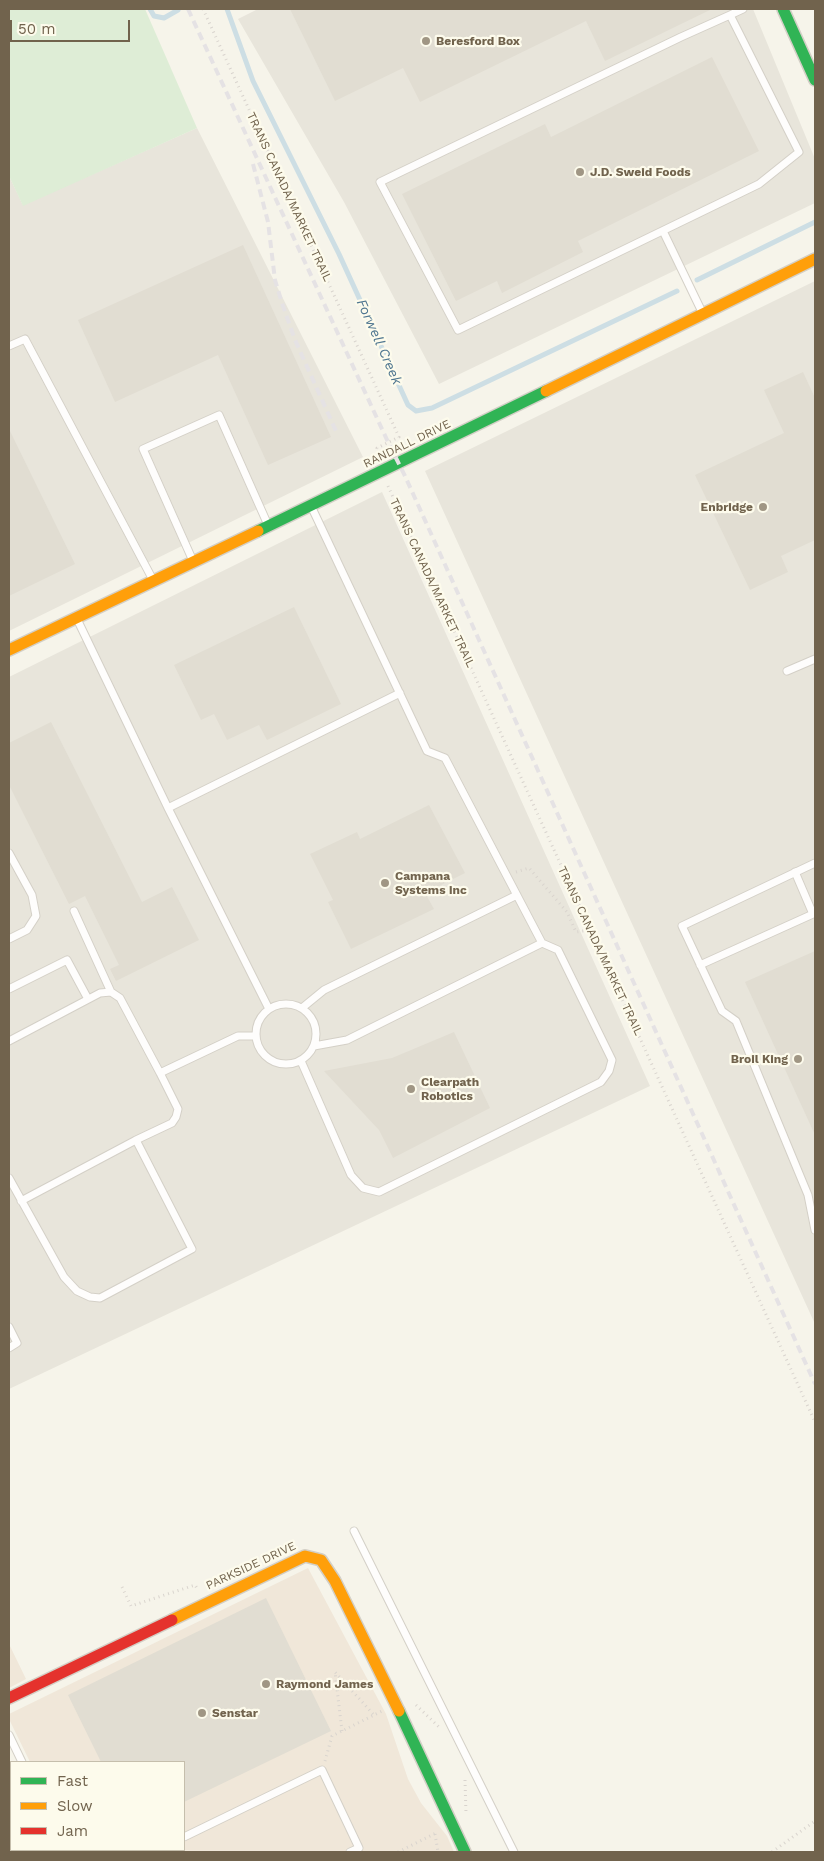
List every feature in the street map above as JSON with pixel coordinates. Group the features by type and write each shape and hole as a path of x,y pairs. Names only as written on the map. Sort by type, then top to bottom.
{"street":[{"path":"783,9 815,80"},
{"name":"RANDALL DRIVE","path":"9,650 407,460 815,259"},
{"name":"PARKSIDE DRIVE","path":"9,1697 305,1556 321,1560 335,1581 376,1663 465,1852"}],"lane":[{"path":"730,15 799,152 759,184 458,330 380,182 730,15 743,9"},
{"path":"662,231 703,314"},
{"path":"9,346 25,338 154,580"},
{"path":"193,561 143,449 219,415 268,525"},
{"path":"301,1061 351,1175 363,1188 379,1192 601,1082 609,1071 612,1060 558,950 542,943 445,758 427,751 311,505"},
{"path":"77,617 168,808 270,1008"},
{"path":"787,671 815,659"},
{"path":"168,808 400,693"},
{"path":"9,853 32,895 36,916 27,930 9,939"},
{"path":"815,863 682,926 722,1011 736,1021 808,1195 815,1230"},
{"path":"700,965 813,914 794,872"},
{"path":"302,1008 324,990 517,895"},
{"path":"22,1200 172,1123 178,1110 120,998 111,992 74,911"},
{"path":"314,1046 347,1040 542,943"},
{"path":"9,989 66,960 88,999"},
{"path":"9,1041 100,993 111,992"},
{"path":"285,1004 302,1008 314,1024 316,1034 314,1046 301,1061 279,1064 270,1060 258,1047 255,1036 256,1025 259,1020 270,1008 285,1004"},
{"path":"160,1073 238,1036 255,1036"},
{"path":"9,1178 64,1277 77,1291 90,1297 100,1298 192,1249 136,1140"},
{"path":"9,1327 17,1343 9,1348"},
{"path":"354,1531 514,1852"},
{"path":"9,1735 22,1761"},
{"path":"185,1836 322,1770 359,1848 350,1852"}],"path":[{"name":"TRANS CANADA/MARKET TRAIL","path":"203,9 399,437 377,448 379,456"},
{"name":"TRANS CANADA/MARKET TRAIL","path":"385,480 815,1422"},
{"path":"506,875 529,868 567,912 576,932 590,930"},
{"path":"122,1587 132,1606 195,1584 199,1592"},
{"path":"342,1731 335,1672 374,1715"},
{"path":"410,1699 443,1732"},
{"path":"322,1770 332,1736 384,1710"},
{"path":"463,1820 467,1818 464,1751"},
{"path":"772,1852 815,1821"},
{"path":"399,1852 444,1830"},
{"path":"435,1834 438,1852"}],"shaded area":[{"path":"258,9 753,9 815,159 815,203 439,384 344,202 238,19"},
{"path":"197,128 363,457 9,631 9,176 23,205"},
{"path":"815,281 815,1324 425,471"},
{"path":"382,492 650,1086 9,1389 9,677"},
{"path":"308,1568 386,1714 408,1779 421,1803 447,1836 454,1852 75,1852 185,1851 185,1761 30,1761 9,1719 9,1714"},
{"path":"9,1644 26,1679 9,1688"},
{"path":"9,1771 10,1851 48,1852 9,1852"}],"green space":[{"path":"9,9 145,9 197,128 23,206 9,176"}],"building":[{"name":"Beresford Box","path":"290,9 712,9 605,61 586,21 420,102 403,68 335,101"},
{"name":"J.D. Sweid Foods","path":"712,57 759,151 578,241 583,252 502,293 497,281 456,301 402,194 545,124 551,137"},
{"path":"243,245 331,437 268,465 218,355 115,402 78,320"},
{"name":"Enbridge","path":"803,372 815,398 815,540 781,556 788,572 750,590 695,475 784,433 764,390"},
{"path":"9,429 75,564 9,596"},
{"path":"294,607 341,704 267,740 259,725 227,740 214,714 201,720 174,665"},
{"path":"51,722 142,902 172,887 199,940 116,981 110,969 119,965 85,896 69,904 9,785 9,743"},
{"name":"Campana Systems inc","path":"429,805 465,873 425,893 434,909 351,949 328,902 333,900 310,854 357,832 360,839"},
{"name":"Broil King","path":"815,951 815,1135 745,982"},
{"name":"Clearpath Robotics","path":"454,1032 490,1108 393,1158 379,1130 324,1071 392,1058"},
{"path":"266,1598 331,1731 185,1802 185,1761 101,1761 68,1695"}],"waterway":[{"name":"Forwell Creek","path":"150,9 154,16 164,18 178,10"},
{"name":"Forwell Creek","path":"227,9 253,81 339,254 408,405 416,411 432,408 677,291"},
{"name":"Forwell Creek","path":"697,280 815,222"}],"railway":[{"path":"188,9 405,476 815,1384"},
{"path":"253,164 268,222 275,280 282,303 295,340 336,431"}],"traffic: fast":[{"path":"783,9 815,80"},
{"path":"258,531 546,391"},
{"path":"399,1711 465,1852"}],"traffic: slow":[{"path":"546,391 815,259"},
{"path":"9,650 258,531"},
{"path":"172,1620 305,1556 321,1560 335,1581 399,1711"}],"traffic: jam":[{"path":"9,1698 172,1620"}],"place":[{"name":"Beresford Box","path":"426,41"},
{"name":"J.D. Sweid Foods","path":"580,172"},
{"name":"Enbridge","path":"763,507"},
{"name":"Campana Systems inc","path":"385,883"},
{"name":"Broil King","path":"798,1059"},
{"name":"Clearpath Robotics","path":"411,1089"},
{"name":"Raymond James","path":"266,1684"},
{"name":"Senstar","path":"202,1713"}]}
